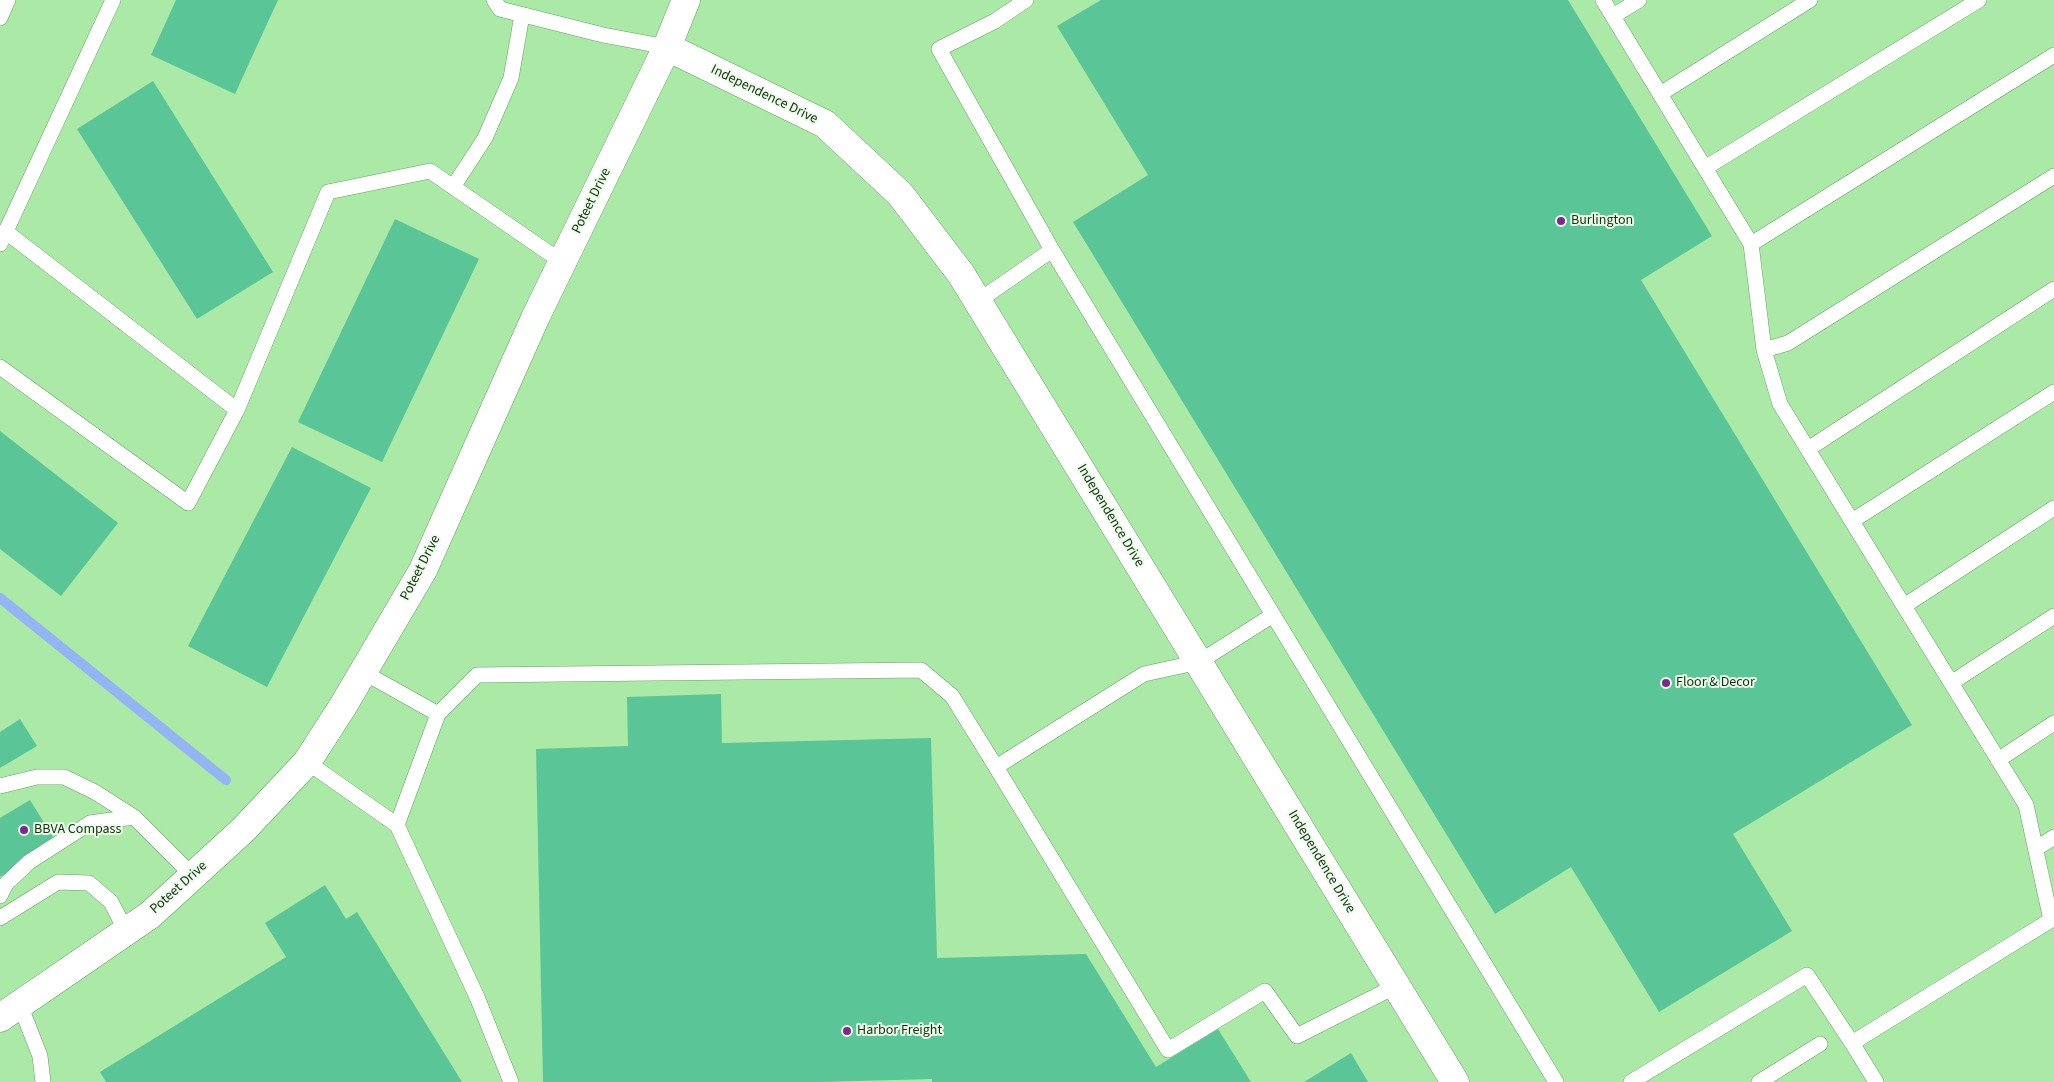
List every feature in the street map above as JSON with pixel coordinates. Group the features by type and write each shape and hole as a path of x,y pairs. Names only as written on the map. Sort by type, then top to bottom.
{"street":[{"name":"Poteet Drive","path":"10,1012 150,915 243,830 307,762 423,570 536,316 667,48 686,0"},
{"name":"Independence Drive","path":"667,48 825,124 900,194 961,274 1455,1082"}],"lane":[{"path":"0,18 8,0"},
{"path":"113,0 2,238 236,410"},
{"path":"494,0 500,9 603,35 667,48"},
{"path":"1026,0 995,21 939,49 1052,250 1556,1082"},
{"path":"1603,0 1751,244 1764,350 1780,404 2026,805 2037,848 2053,921 1852,1043"},
{"path":"1613,16 1639,0"},
{"path":"1660,94 1810,0"},
{"path":"1705,168 1979,0"},
{"path":"453,187 485,138 511,78 522,15"},
{"path":"1751,244 2054,55"},
{"path":"0,367 188,503 236,410 328,192 430,171 562,262"},
{"path":"1764,350 1788,343 2054,176"},
{"path":"978,301 1052,250"},
{"path":"1808,449 2054,289"},
{"path":"1852,521 2054,392"},
{"path":"1904,606 2054,508"},
{"path":"996,767 1144,674 1199,662 1273,615"},
{"path":"1951,683 2054,616"},
{"path":"398,825 438,714 477,675 921,670 952,696 1168,1050 1265,991 1297,1036 1396,986"},
{"path":"363,672 438,714"},
{"path":"1998,760 2054,724"},
{"path":"307,762 398,825 478,997 511,1082"},
{"path":"0,786 37,777 64,777 95,792 134,817 193,876"},
{"path":"0,896 6,884 29,862 90,823 134,817"},
{"path":"2037,848 2054,837"},
{"path":"0,918 58,882 89,883 111,902 126,932"},
{"path":"1631,1082 1807,975 1876,1082"},
{"path":"10,1012 40,1056 43,1082"},
{"path":"1759,1082 1820,1044"}],"building":[{"path":"176,0 278,0 235,94 151,55"},
{"path":"1101,0 1568,0 1712,236 1641,280 1912,725 1733,834 1792,931 1659,1012 1571,867 1495,914 1073,222 1148,175 1057,26"},
{"path":"153,81 273,272 197,319 77,129"},
{"path":"395,219 479,259 382,462 298,422"},
{"path":"0,431 118,523 61,596 0,549"},
{"path":"292,447 371,488 267,687 188,646"},
{"path":"721,694 722,743 931,738 937,958 1086,954 1156,1067 1218,1029 1251,1082 932,1082 932,1079 819,1082 543,1082 536,749 628,746 627,697"},
{"path":"20,719 37,746 0,768 0,732"},
{"name":"BBVA Compass","path":"30,800 56,842 0,877 0,818"},
{"path":"325,885 346,919 357,912 462,1082 106,1082 100,1072 286,957 265,923"},
{"path":"1351,1053 1368,1082 1304,1082"}],"waterway":[{"path":"0,598 226,780"}],"place":[{"name":"Burlington","path":"1561,221"},
{"name":"Floor & Decor","path":"1666,683"},
{"name":"BBVA Compass","path":"24,830"},
{"name":"Harbor Freight","path":"847,1031"}]}
